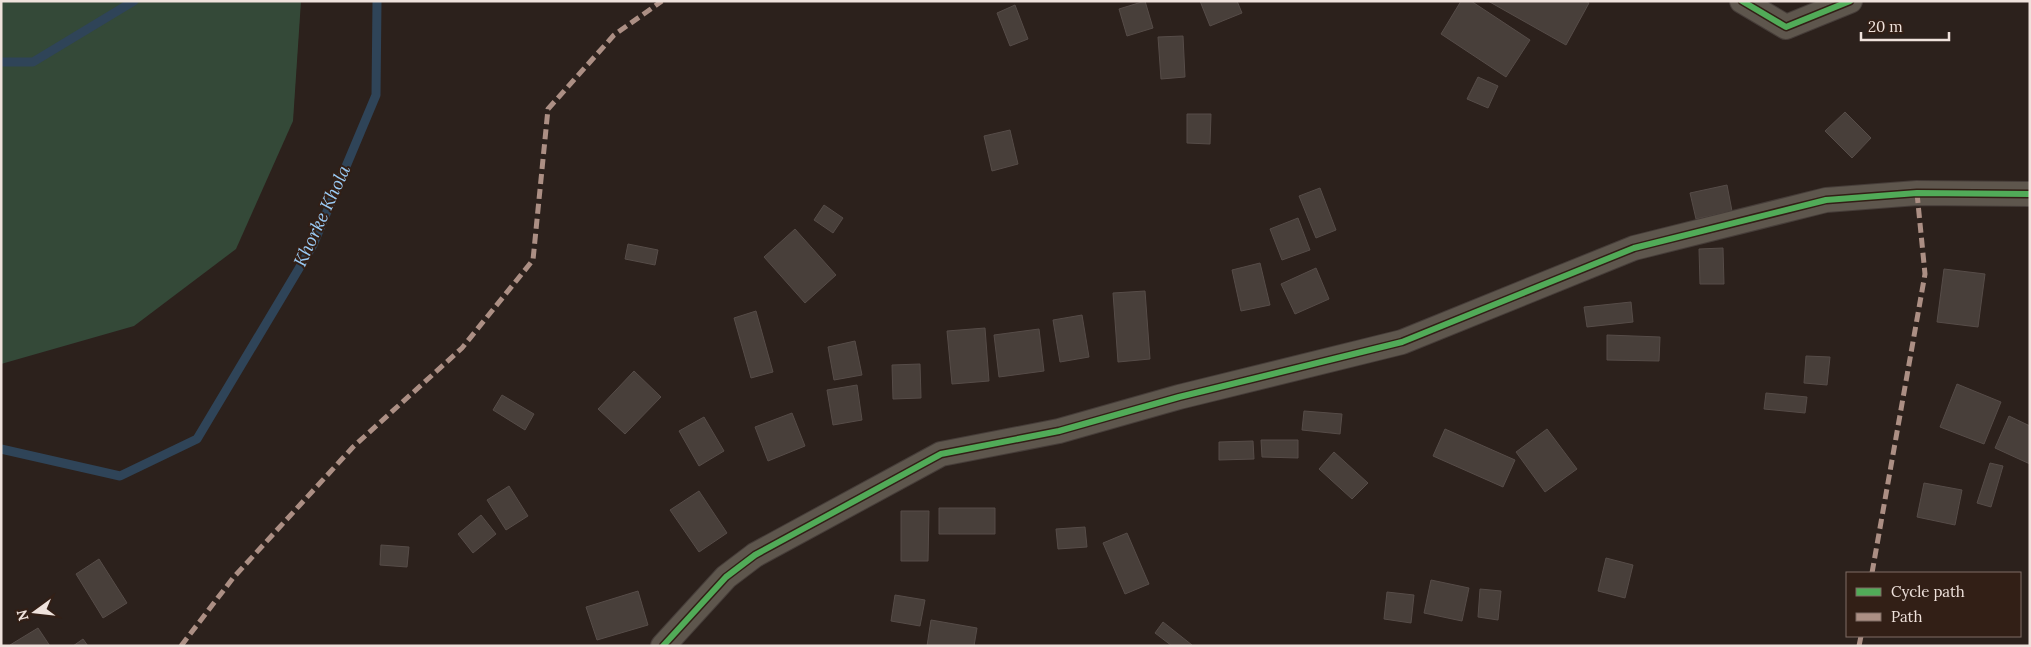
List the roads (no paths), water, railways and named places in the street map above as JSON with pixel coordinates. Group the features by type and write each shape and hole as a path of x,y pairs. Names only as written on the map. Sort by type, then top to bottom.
{"street":[{"path":"1742,1 1786,27 1850,1"},
{"path":"663,646 726,576 755,555 941,454 1059,431 1179,397 1402,342 1634,248 1826,200 1917,193 2030,194"}],"waterway":[{"path":"1,62 33,62 134,1"},
{"name":"Khorke Khola","path":"1,449 120,476 197,439 313,245 376,95 377,1"}]}
